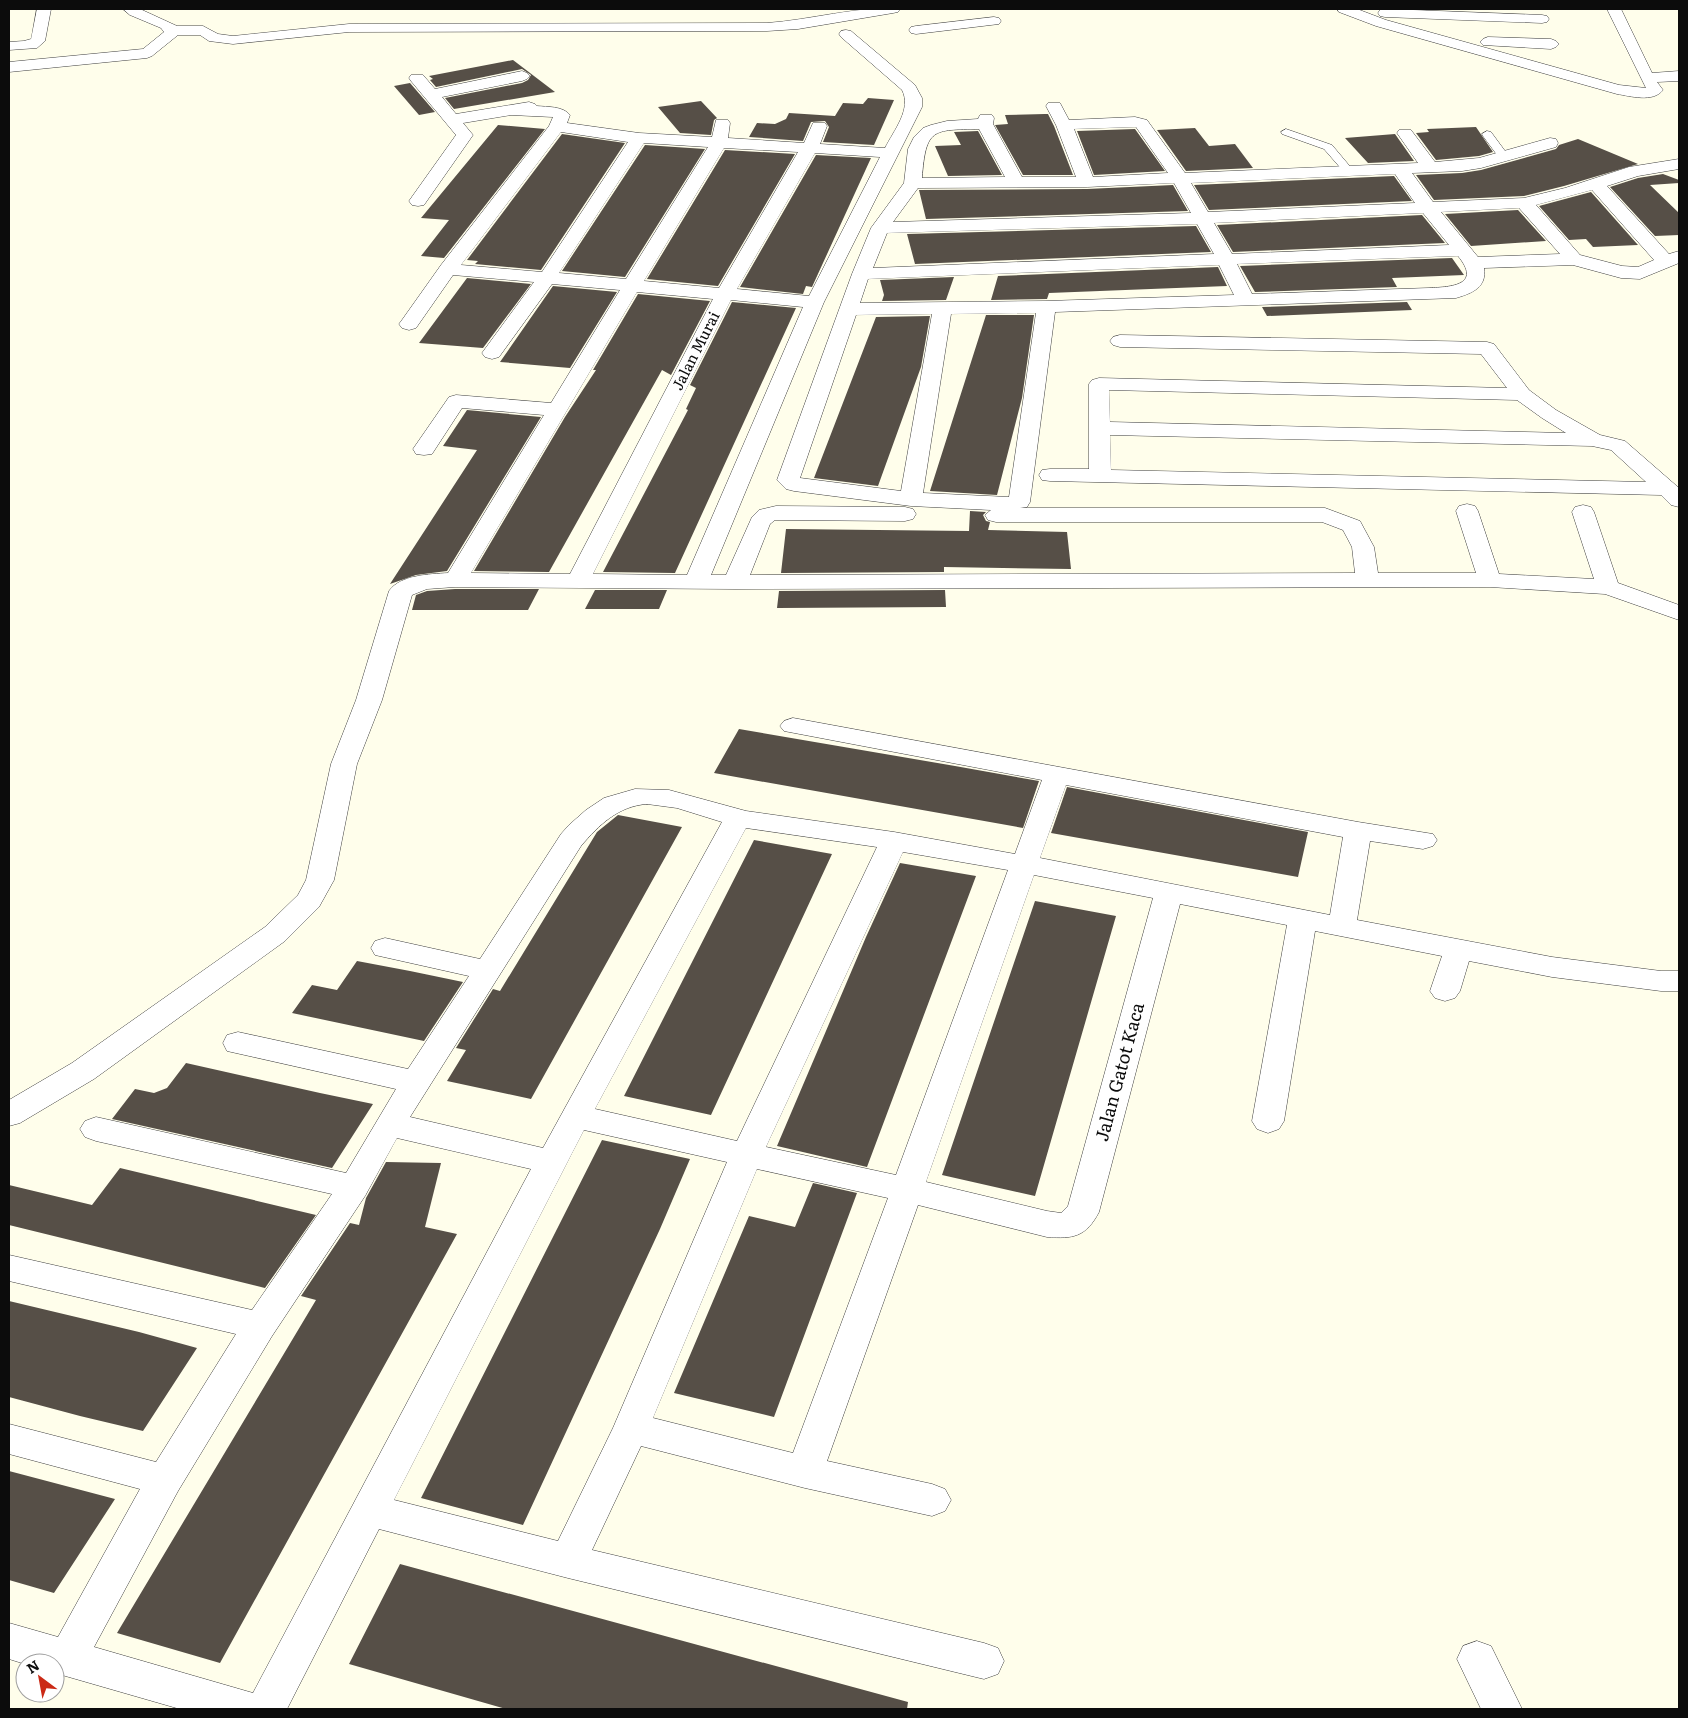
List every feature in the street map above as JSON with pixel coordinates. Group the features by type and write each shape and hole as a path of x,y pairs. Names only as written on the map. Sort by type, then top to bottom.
{"street":[{"path":"9,46 35,44 38,40 44,9"},
{"path":"130,9 146,18 163,23 172,30 203,30 214,38 233,40 265,38 314,30 349,28 766,27 798,25 893,9"},
{"path":"974,9 1009,32"},
{"path":"1348,10 1447,42 1617,89 1654,92 1655,90 1647,78 1614,9"},
{"path":"1348,10 1540,14 1562,73"},
{"path":"916,30 994,21"},
{"path":"9,67 148,53 172,33 172,30"},
{"path":"696,582 815,302 914,107 914,98 908,88 846,34"},
{"path":"1447,42 1551,44"},
{"path":"430,95 522,76"},
{"path":"1647,78 1679,76"},
{"path":"417,78 465,135"},
{"path":"452,120 546,104"},
{"path":"1054,106 1064,125 1087,182"},
{"path":"409,324 448,269 557,127 562,115 559,113 503,111 465,135 418,201"},
{"path":"1015,181 985,121 930,130 920,138 913,183 880,228 861,274 788,480 794,484 912,499 1012,504 1019,502 1046,307"},
{"path":"1064,125 1135,122 1141,124 1180,178 1226,260 1245,299"},
{"path":"455,580 719,143 722,123"},
{"name":"Jalan Murai","path":"578,580 725,294 810,147 820,126"},
{"path":"557,127 639,138 891,153"},
{"path":"1405,133 1430,167"},
{"path":"492,353 547,278 639,138"},
{"path":"913,183 1087,182 1481,164 1550,143"},
{"path":"1253,155 1261,174"},
{"path":"880,228 1203,218 1524,202 1570,192 1635,171 1672,164 1679,179"},
{"path":"849,309 1046,307 1456,292 1472,285 1476,278 1468,256 1428,208 1400,169"},
{"path":"861,274 1226,260 1468,256 1574,259 1621,272 1640,272 1672,259 1596,184"},
{"path":"1524,202 1574,259"},
{"path":"448,269 815,302"},
{"path":"912,499 943,307"},
{"path":"1118,320 1123,363"},
{"path":"1100,475 1099,384 1123,363 1487,348 1522,394 1550,414 1593,440"},
{"path":"1123,363 1522,394"},
{"path":"424,449 456,401 556,410"},
{"path":"1100,428 1593,440 1618,445 1673,494"},
{"path":"1050,475 1100,475 1673,494"},
{"path":"1467,511 1490,580"},
{"path":"735,582 760,522 767,515 792,512 1149,516 1325,515 1352,526 1362,548 1368,581"},
{"path":"1582,512 1608,587"},
{"path":"9,1115 83,1071 275,934 309,900 320,880 344,764 369,700 401,592 413,584 427,580 696,582 1490,580 1608,587 1679,613"},
{"path":"793,726 1358,831 1423,840"},
{"path":"805,1472 1057,774"},
{"path":"67,1658 165,1480 260,1326 354,1187 389,1124 570,840 584,825 608,805 625,798 664,797 738,818 894,841 1169,892 1552,968 1661,981 1679,981"},
{"path":"266,1709 551,1162 738,818"},
{"path":"1342,926 1358,831"},
{"path":"568,1562 631,1428 747,1154 894,841"},
{"name":"Jalan Gatot Kaca","path":"577,1117 907,1190 1046,1224 1068,1226 1083,1212 1169,892"},
{"path":"1268,1121 1303,918"},
{"path":"385,948 486,970"},
{"path":"1446,991 1458,950"},
{"path":"238,1043 416,1082"},
{"path":"389,1124 551,1162"},
{"path":"96,1129 354,1187"},
{"path":"9,1268 260,1326"},
{"path":"631,1428 805,1472 932,1500"},
{"path":"9,1439 165,1480"},
{"path":"368,1510 568,1562 984,1661"},
{"path":"9,1641 244,1709"},
{"path":"1477,1659 1502,1709"}],"lane":[{"path":"1286,132 1328,147 1348,170"},
{"path":"1487,134 1504,157"}],"building":[{"path":"513,60 555,92 454,109 445,98 522,83 528,80 531,75 522,69 436,87 430,80 433,79 429,76"},
{"path":"410,83 435,112 419,115 394,86"},
{"path":"868,98 894,100 874,145 823,142 829,127 825,121 811,122 803,141 749,137 757,123 775,124 786,119 789,113 835,116 843,103 863,104"},
{"path":"701,101 717,118 714,120 711,135 680,133 658,107"},
{"path":"1048,114 1073,175 1023,175 995,125 1008,124 1005,115"},
{"path":"498,125 545,129 444,258 421,256 449,220 421,218"},
{"path":"1476,127 1493,152 1479,156 1436,160 1416,133 1429,132 1427,129"},
{"path":"1195,128 1209,146 1235,144 1253,168 1186,171 1157,130"},
{"path":"1135,129 1165,171 1094,175 1077,131"},
{"path":"978,131 1002,175 948,176 935,146 961,145 954,132"},
{"path":"562,134 625,143 541,270 475,264 478,261 467,260"},
{"path":"1395,134 1414,161 1368,163 1345,138"},
{"path":"1578,139 1638,164 1524,196 1434,200 1416,175 1462,173 1481,170 1556,149 1559,145"},
{"path":"645,145 705,149 625,277 562,271"},
{"path":"725,150 795,154 718,286 647,279"},
{"path":"816,155 871,158 812,287 806,286 803,294 740,287"},
{"path":"1663,174 1679,180 1679,183 1650,185 1679,213 1679,235 1655,236 1610,187 1638,178"},
{"path":"1394,176 1412,201 1209,210 1194,185"},
{"path":"1173,185 1188,211 926,219 919,190 1087,189"},
{"path":"1591,192 1638,245 1593,247 1586,239 1569,240 1539,206"},
{"path":"1518,210 1546,241 1471,246 1445,214"},
{"path":"1422,215 1445,243 1233,252 1217,225"},
{"path":"1196,226 1211,252 915,264 907,234"},
{"path":"1452,258 1464,275 1392,278 1397,287 1255,292 1240,266"},
{"path":"1218,267 1227,286 1049,293 1047,299 991,300 998,276"},
{"path":"954,277 946,300 882,301 884,295 880,280"},
{"path":"467,278 531,284 483,348 419,343"},
{"path":"553,286 617,292 570,368 500,362"},
{"path":"638,294 710,301 671,375 662,370 549,572 474,571 565,417 596,370 593,370"},
{"path":"732,302 796,308 675,573 603,572 688,410 686,409 696,388 690,385"},
{"path":"1407,302 1412,310 1267,316 1262,307"},
{"path":"986,315 1034,315 1022,398 997,495 930,491"},
{"path":"930,316 921,367 878,486 814,478 876,317"},
{"path":"467,410 541,417 447,571 416,575 390,584 477,450 443,446"},
{"path":"970,511 986,512 983,515 986,521 990,522 988,530 1067,532 1071,569 944,567 944,572 781,573 786,529 969,531"},
{"path":"539,589 528,610 412,610 416,595 427,591"},
{"path":"595,590 667,590 659,609 585,609"},
{"path":"945,590 946,607 777,608 779,591"},
{"path":"739,729 1039,781 1023,828 714,773"},
{"path":"1067,787 1308,832 1298,877 1051,833"},
{"path":"618,815 682,827 531,1099 447,1081 466,1050 456,1048 493,989 500,991 597,832"},
{"path":"754,840 832,854 711,1115 624,1096"},
{"path":"900,863 976,876 867,1167 777,1146 866,937"},
{"path":"1035,901 1116,916 1035,1196 942,1175"},
{"path":"357,961 463,982 424,1041 292,1013 312,985 337,990"},
{"path":"186,1063 373,1104 332,1168 112,1119 135,1089 154,1093 167,1088"},
{"path":"602,1140 690,1159 660,1229 523,1525 421,1498"},
{"path":"386,1162 441,1163 425,1227 457,1234 220,1663 117,1633 316,1300 301,1296 350,1223 359,1225 366,1198"},
{"path":"120,1168 316,1215 265,1288 9,1225 9,1185 92,1205"},
{"path":"813,1183 857,1193 774,1417 674,1393 749,1216 795,1227"},
{"path":"9,1301 197,1348 143,1431 80,1416 9,1397"},
{"path":"9,1471 115,1499 54,1593 9,1580"},
{"path":"400,1564 908,1702 907,1709 506,1709 349,1664"}]}
